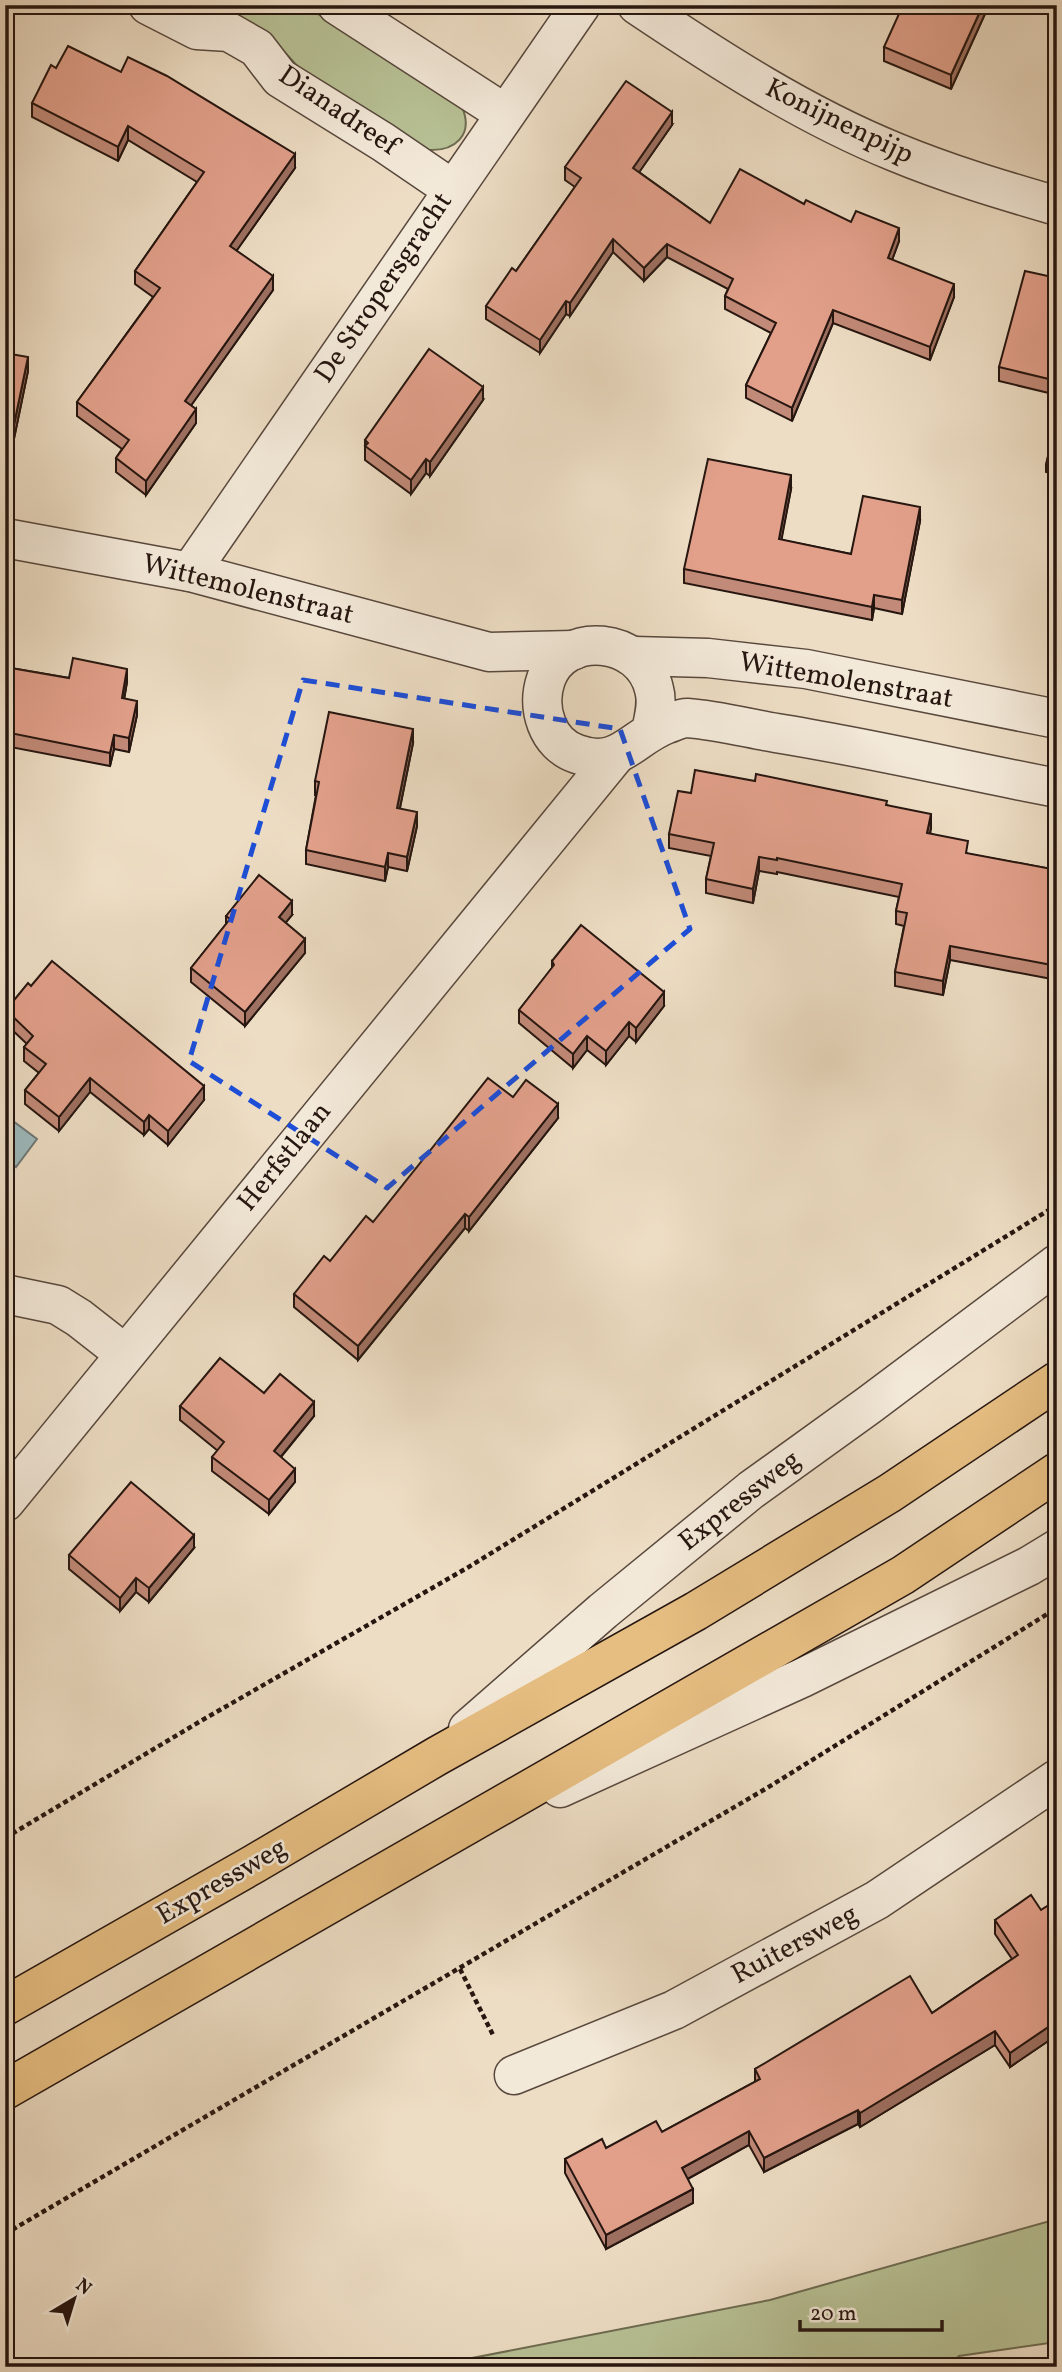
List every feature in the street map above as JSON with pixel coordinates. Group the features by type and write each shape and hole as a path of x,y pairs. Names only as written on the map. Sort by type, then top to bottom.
{"highway":[{"name":"Expressweg","path":"5,2006 730,1590 890,1493 1057,1381"},
{"path":"5,2090 903,1575 1057,1472"}],"street":[{"name":"Dianadreef","path":"148,5 197,30 229,32 257,48 280,78 452,189"},
{"path":"337,5 504,113"},
{"name":"De Stropersgracht","path":"190,572 581,5"},
{"name":"Konijnenpijp","path":"637,5 769,89 832,123 894,152 952,174 1057,206"},
{"name":"Wittemolenstraat","path":"5,538 190,572 489,652 574,650"},
{"path":"566,814 569,770 546,725 541,705 546,678 558,662 574,650 597,644 634,656 648,671 655,690 656,710 651,731"},
{"path":"489,652 541,705"},
{"name":"Wittemolenstraat","path":"634,656 708,658 806,669 1057,719"},
{"path":"557,742 573,753 593,759 614,757 651,731 684,718 800,737 1057,788"},
{"name":"Herfstlaan","path":"5,1502 614,757"},
{"name":"Expressweg","path":"437,1756 603,1611 751,1490 1057,1264"},
{"path":"5,1294 58,1305 125,1354"},
{"path":"414,1855 802,1678 1029,1566 1057,1549"},
{"name":"Ruitersweg","path":"514,2075 674,2010 877,1900 1057,1779"}],"path":[{"path":"5,1838 199,1722 467,1568 1057,1205"},
{"path":"5,2234 767,1788 1057,1608"},
{"path":"460,1969 514,2075"}],"highlighted area":[{"path":"303,680 620,729 690,929 387,1188 189,1061"}],"green space":[{"path":"188,5 303,5 462,107 466,126 464,133 447,148 429,150 300,69 270,36"},
{"path":"1057,2219 1057,2342 959,2356 948,2367 426,2367 770,2300"}],"water":[{"path":"5,1115 37,1139 16,1167 5,1158"}],"building":[{"path":"903,5 983,5 951,75 884,47"},
{"path":"68,46 121,72 128,57 167,76 295,154 230,246 273,276 185,401 196,409 146,481 116,458 129,440 77,402 160,288 135,271 204,172 128,126 118,147 32,103 51,65 56,68"},
{"path":"626,81 672,112 633,168 710,223 740,169 804,204 806,200 851,222 856,211 899,228 888,258 954,284 930,347 833,310 792,408 746,385 776,323 725,296 733,279 667,244 644,268 613,239 570,303 566,301 540,340 486,306 512,268 516,271 581,178 565,167"},
{"path":"1025,271 1057,278 1057,381 999,367"},
{"path":"429,349 483,387 430,462 426,459 411,480 365,446 368,443 365,440"},
{"path":"5,353 28,357 11,439 5,438"},
{"path":"1057,418 1057,467 1046,465"},
{"path":"708,459 791,475 779,539 851,554 863,496 920,507 902,600 874,595 872,607 684,569"},
{"path":"73,658 127,669 122,698 137,701 129,738 114,735 110,753 5,732 5,667 69,678"},
{"path":"329,712 413,729 397,808 417,812 407,857 388,853 385,867 306,850 319,782 315,781"},
{"path":"695,770 755,781 756,774 887,801 886,805 931,814 927,833 968,841 966,853 1057,870 1057,966 950,946 943,981 895,972 907,913 896,911 902,884 777,858 759,857 753,889 706,879 714,843 669,834 678,791 691,793"},
{"path":"259,875 292,901 279,917 305,939 245,1012 191,968 230,919 226,916"},
{"path":"581,925 664,992 636,1028 629,1022 606,1051 587,1036 573,1054 519,1010 554,965 552,961"},
{"path":"52,961 204,1086 168,1131 149,1115 144,1122 90,1078 59,1117 25,1090 46,1064 24,1047 33,1036 6,1010 28,983 31,986"},
{"path":"488,1078 513,1097 526,1080 558,1104 469,1217 465,1214 358,1346 294,1294 324,1256 330,1261 366,1216 373,1222"},
{"path":"220,1358 264,1393 280,1374 314,1402 274,1451 295,1469 269,1500 212,1457 224,1442 180,1406"},
{"path":"131,1482 194,1535 149,1588 136,1578 120,1598 69,1555"},
{"path":"1031,1895 1041,1910 1057,1900 1057,2021 1010,2053 995,2031 860,2113 858,2110 764,2158 749,2131 682,2168 693,2189 606,2235 565,2159 602,2139 606,2148 656,2121 662,2132 760,2079 755,2069 910,1976 932,2013 1018,1955 995,1920"}]}
